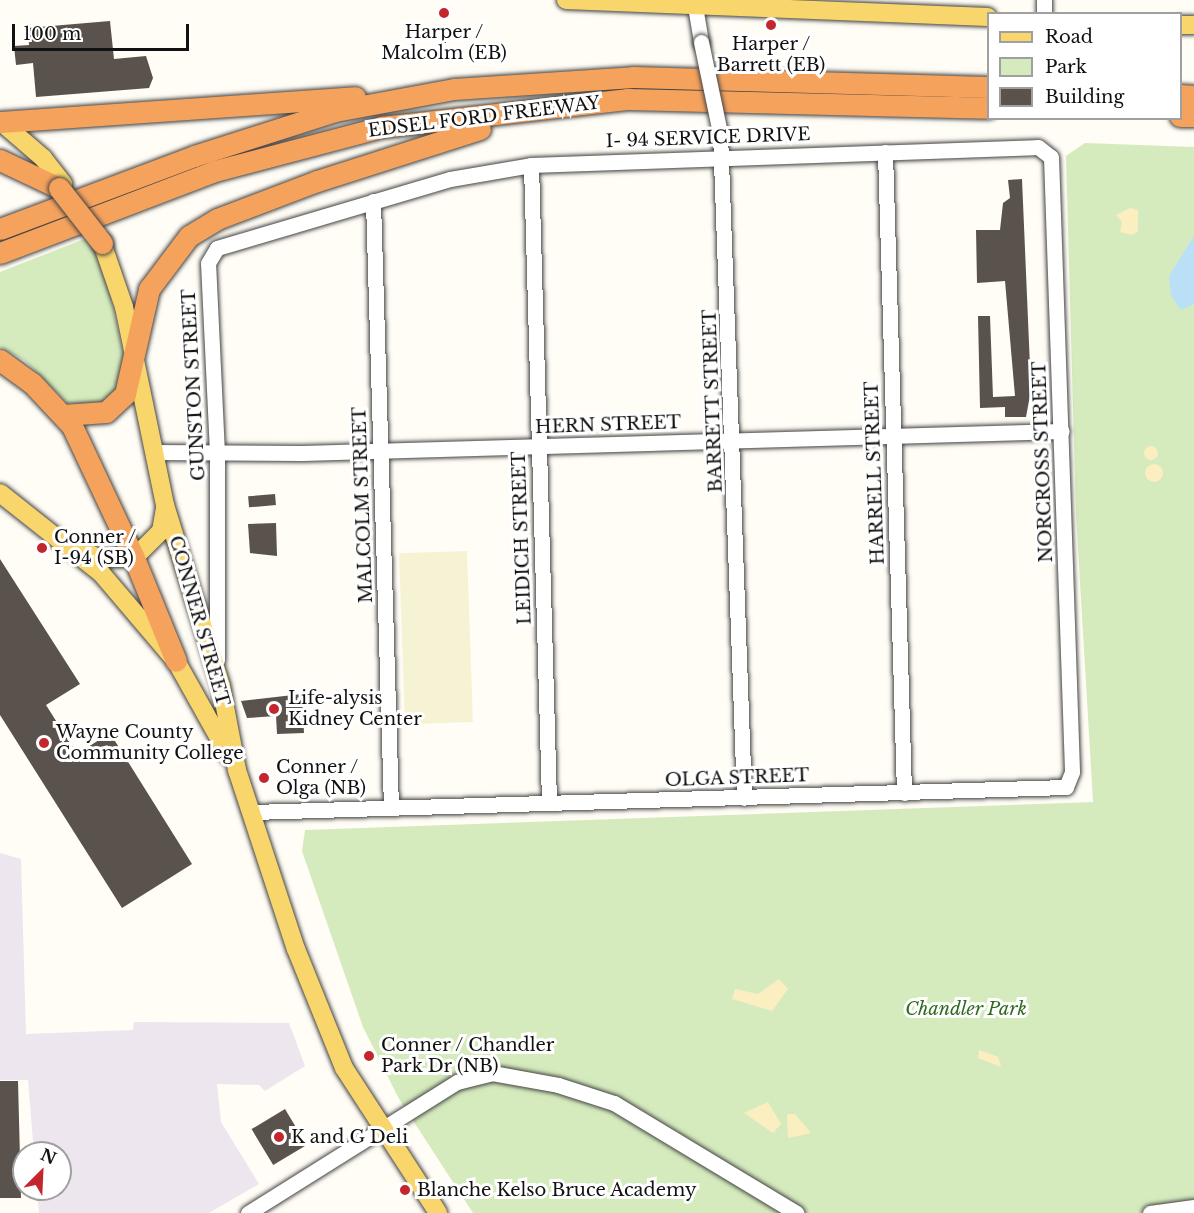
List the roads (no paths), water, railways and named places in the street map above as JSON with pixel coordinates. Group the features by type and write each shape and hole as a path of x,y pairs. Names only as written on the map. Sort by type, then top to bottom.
{"highway":[{"name":"EDSEL FORD FREEWAY","path":"0,229 194,156 324,115 454,89 633,77 987,87"},
{"path":"0,122 454,89"},
{"name":"EDSEL FORD FREEWAY","path":"0,253 163,189 297,148 382,128 536,114 628,99 696,97 987,108"},
{"path":"63,415 97,415 117,404 136,361 143,310 155,278 177,247 206,224 416,146 536,114"},
{"path":"0,160 61,186 102,243"},
{"path":"0,360 63,415 135,558 176,661"}],"main road":[{"path":"566,0 885,7 987,17"},
{"path":"0,122 43,158 61,186"},
{"name":"CONNER STREET","path":"102,243 136,361 165,505 221,686 237,770 322,1024 382,1130 438,1213"},
{"path":"0,493 101,573 176,661 237,770"},
{"path":"54,534 98,558 135,558 161,531 165,505"}],"street":[{"name":"BARRETT STREET","path":"694,3 725,157 744,798"},
{"name":"I- 94 SERVICE DRIVE","path":"373,201 531,165 1038,147 1047,151"},
{"name":"NORCROSS STREET","path":"1047,151 1062,431 1072,772"},
{"name":"HARRELL STREET","path":"885,152 904,793"},
{"name":"LEIDICH STREET","path":"531,165 549,803"},
{"name":"MALCOLM STREET","path":"373,201 391,808"},
{"name":"GUNSTON STREET","path":"221,686 214,646 220,628 218,453 210,254 373,201"},
{"name":"HERN STREET","path":"154,452 381,451 1062,431"},
{"name":"OLGA STREET","path":"252,812 1060,790 1072,772"},
{"path":"248,1213 473,1076 531,1079 586,1093 642,1117 742,1184 796,1213"},
{"path":"1150,1213 1194,1207"}],"water":[{"path":"1194,236 1194,304 1181,310 1171,296 1169,276"}],"place":[{"name":"Harper / Malcolm (EB)","path":"444,13"},
{"name":"Harper / Barrett (EB)","path":"771,25"},
{"name":"Conner / I-94 (SB)","path":"42,548"},
{"name":"Life-alysis Kidney Center","path":"274,709"},
{"name":"Wayne County Community College","path":"44,743"},
{"name":"Conner / Olga (NB)","path":"264,778"},
{"name":"Conner / Chandler Park Dr (NB)","path":"369,1056"},
{"name":"K and G Deli","path":"279,1137"},
{"name":"Blanche Kelso Bruce Academy","path":"405,1190"}],"park label":[{"name":"Chandler Park","path":"966,1009"}]}
